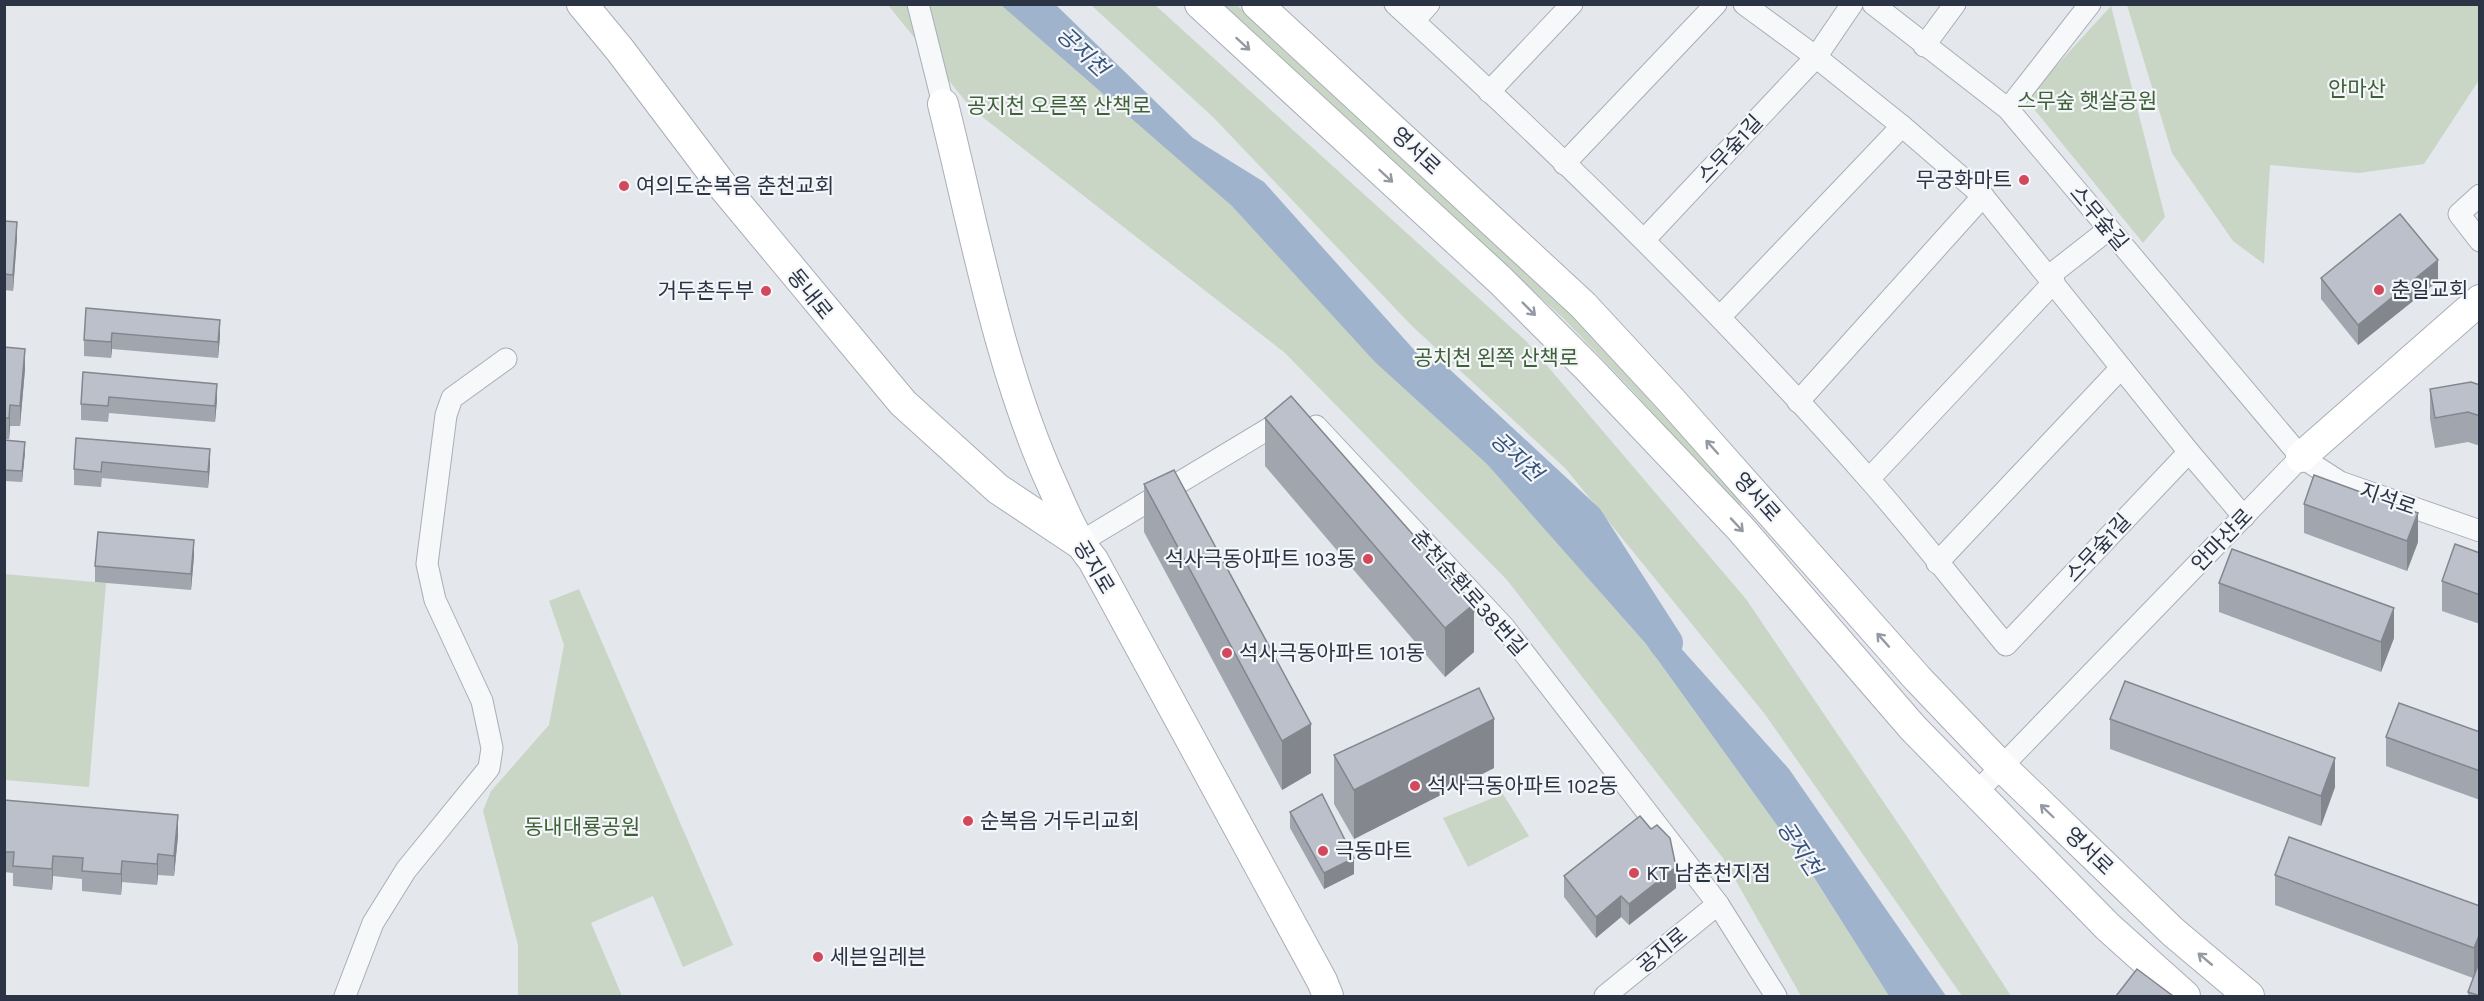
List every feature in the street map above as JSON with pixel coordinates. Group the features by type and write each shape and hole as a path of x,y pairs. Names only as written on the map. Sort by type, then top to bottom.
{"street":[{"name":"동내로","path":"582,4 620,50 732,199 903,403 998,489 1079,543"},
{"path":"918,4 943,104"},
{"name":"영서로","path":"1200,4 1500,280 1589,369 1740,528 1913,728 2108,927 2185,996"},
{"name":"영서로","path":"1257,4 1583,305 1670,399 1915,675 2002,767 2173,932 2250,996"},
{"name":"스무숲1길","path":"1395,4 1644,240 1720,317 1869,479 2006,645 2189,452"},
{"path":"1414,21 1429,4"},
{"path":"1490,92 1572,4"},
{"path":"1564,164 1716,4"},
{"path":"1744,4 1816,57 1902,126 1983,196 2244,517"},
{"name":"스무숲1길","path":"1644,240 1816,57 1852,4"},
{"name":"스무숲길","path":"1872,4 2007,109 2301,457"},
{"path":"1924,46 1955,4"},
{"path":"2007,109 2090,4"},
{"name":"공지로","path":"943,104 1002,341 1034,446 1079,543 1093,560 1328,996"},
{"path":"1720,317 1902,126"},
{"path":"2480,195 2459,214 2480,241"},
{"path":"1798,402 1983,196"},
{"path":"1869,479 2052,279 2109,229"},
{"name":"안마산로","path":"1976,793 2301,457 2480,300"},
{"path":"345,996 373,923 406,870 489,768 492,748 482,701 435,600 427,564 446,415 452,398 506,359"},
{"path":"1937,563 2121,368"},
{"name":"춘천순환로38번길","path":"1079,543 1301,409 1504,627 1718,904 1776,996"},
{"name":"지석로","path":"2301,457 2340,482 2480,531"},
{"path":"1884,695 1906,696 1914,688 1915,675"},
{"path":"2057,875 2057,862 2062,854 2073,850 2090,852"},
{"name":"공지로","path":"1605,996 1718,904"}],"green space":[{"name":"공지천 오른쪽 산책로","path":"888,5 1014,5 1321,274 1647,645 1810,871 1889,996 1801,996 1723,858 1507,580 1285,353 971,108"},
{"name":"공치천 왼쪽 산책로","path":"1091,5 1155,5 1526,341 1746,599 1910,841 2011,996 1962,996 1764,713 1566,469 1411,325 1214,118"},
{"path":"1221,5 1237,5 1573,313 1744,500 1741,505 1736,506 1631,389 1564,319"},
{"name":"안마산","path":"2127,5 2479,5 2479,80 2424,164 2359,173 2270,165 2264,264 2233,241 2172,153"},
{"name":"스무숲 햇살공원","path":"2111,6 2165,217 2143,243 2026,99"},
{"path":"4,574 106,583 89,787 5,780"},
{"name":"동내대룡공원","path":"579,589 733,945 683,967 653,896 591,923 622,996 518,996 518,945 483,811 491,791 549,725 564,645 549,601"},
{"path":"1503,794 1529,836 1468,867 1443,818"}],"water":[{"path":"1001,5 1056,5 1193,138 1264,182 1789,769 1946,996 1889,996 1810,871 1647,645 1487,464 1375,362 1232,206"}],"building":[{"name":"춘일교회","path":"2400,214 2438,260 2358,325 2321,278"},
{"path":"4,221 17,222 13,275 4,274"},
{"path":"86,308 220,320 218,342 112,333 111,342 84,340"},
{"path":"4,347 25,349 20,406 10,405 9,418 4,418"},
{"path":"83,372 217,384 215,406 109,397 108,406 81,404"},
{"path":"2471,382 2480,385 2480,416 2468,412 2435,418 2430,389"},
{"path":"1291,396 1474,604 1445,628 1265,418"},
{"path":"76,438 210,449 208,472 102,462 101,472 74,469"},
{"path":"4,440 25,442 22,471 4,470"},
{"path":"1174,470 1311,724 1282,741 1144,484"},
{"path":"2314,475 2418,513 2407,541 2304,504"},
{"path":"98,532 194,540 191,574 95,566"},
{"path":"2455,544 2480,553 2480,595 2442,581"},
{"path":"2232,549 2394,608 2381,642 2219,583"},
{"path":"2125,681 2335,758 2321,796 2110,719"},
{"path":"1479,688 1494,719 1354,790 1334,755"},
{"path":"2399,703 2480,732 2480,771 2386,737"},
{"name":"극동마트","path":"1322,794 1354,858 1324,873 1290,812"},
{"path":"4,800 178,815 174,856 158,854 157,864 122,861 121,874 82,871 83,858 53,856 52,869 13,866 14,852 4,852"},
{"name":"KT 남춘천지점","path":"1640,816 1651,829 1657,825 1670,838 1676,867 1629,904 1621,896 1596,917 1564,876"},
{"path":"2289,837 2480,906 2480,933 2474,948 2275,875"},
{"path":"2480,960 2480,996 2468,992"},
{"path":"2137,969 2173,996 2116,996"}],"waterway":[{"name":"공지천","path":"1434,378 1587,520 1666,643"}],"place":[{"name":"무궁화마트","path":"2024,180"},
{"name":"여의도순복음 춘천교회","path":"624,186"},
{"name":"춘일교회","path":"2379,290"},
{"name":"거두촌두부","path":"766,291"},
{"name":"석사극동아파트 103동","path":"1368,559"},
{"name":"석사극동아파트 101동","path":"1227,653"},
{"name":"석사극동아파트 102동","path":"1415,786"},
{"name":"순복음 거두리교회","path":"968,821"},
{"name":"극동마트","path":"1323,851"},
{"name":"KT 남춘천지점","path":"1634,873"},
{"name":"세븐일레븐","path":"818,957"}]}
